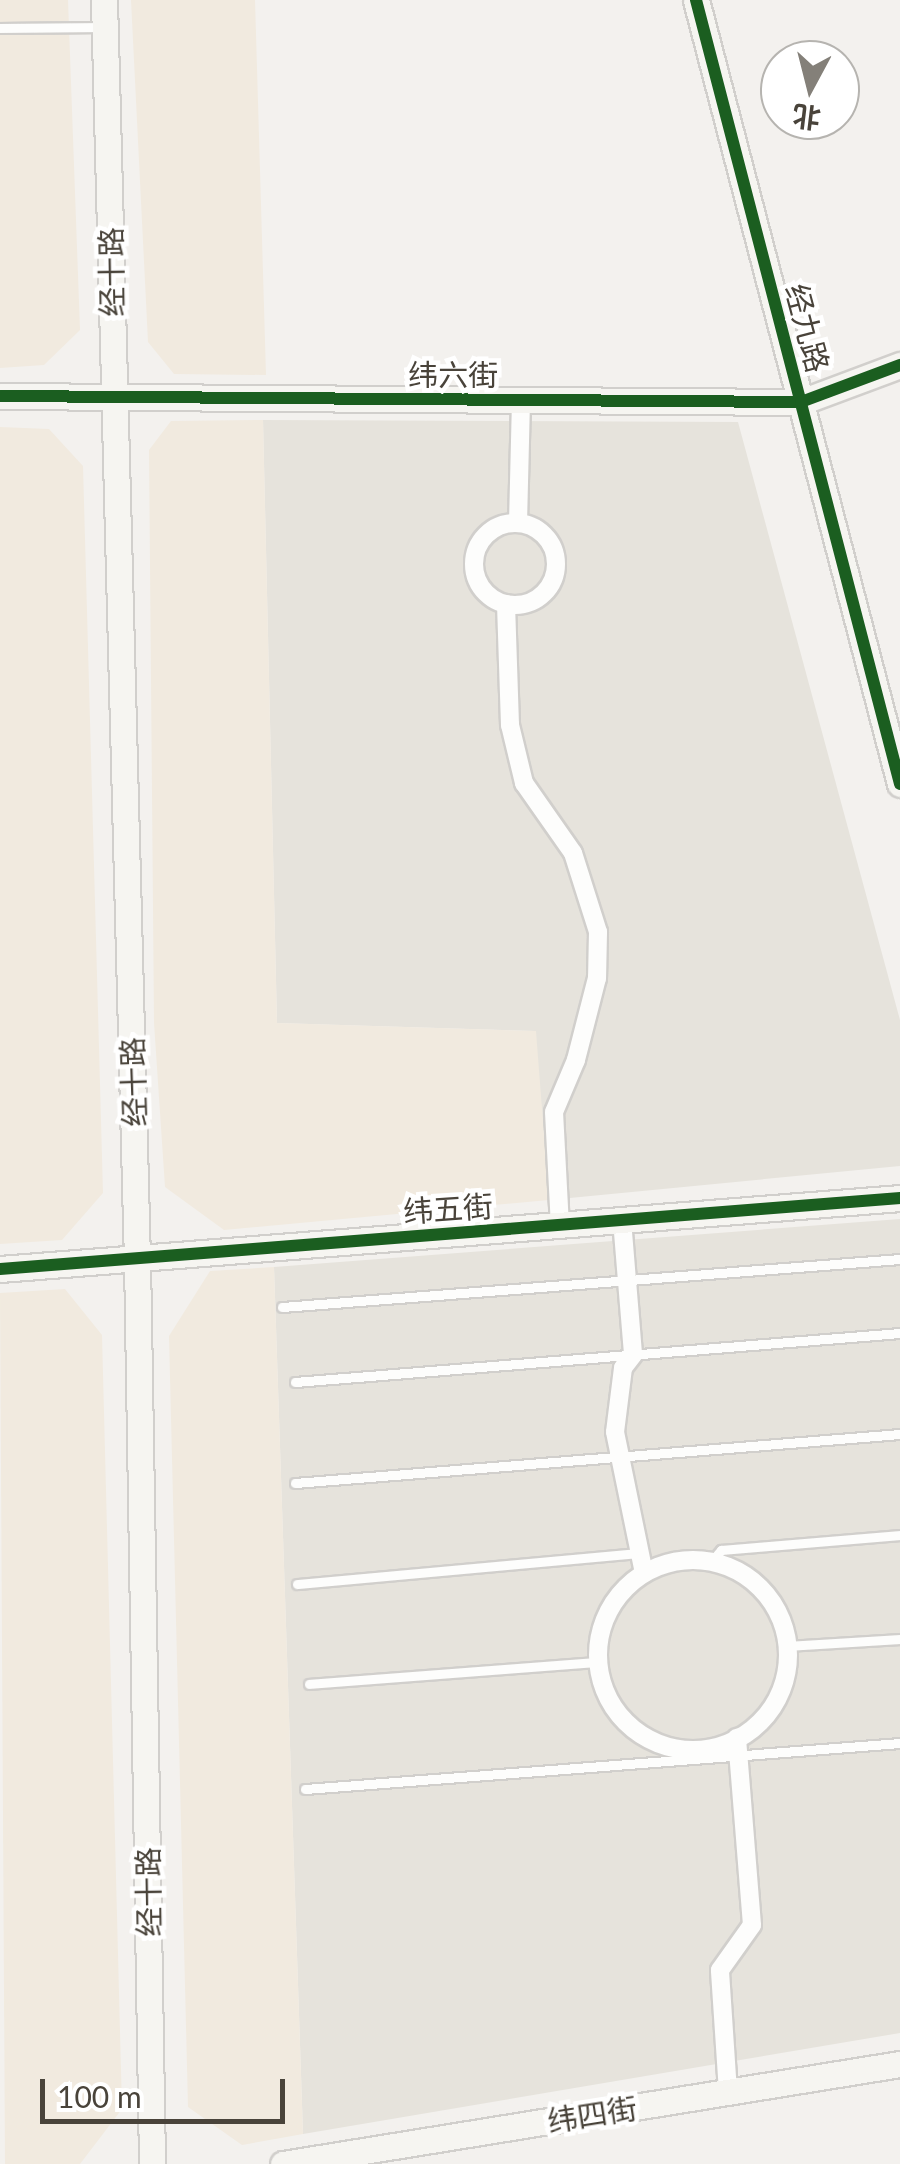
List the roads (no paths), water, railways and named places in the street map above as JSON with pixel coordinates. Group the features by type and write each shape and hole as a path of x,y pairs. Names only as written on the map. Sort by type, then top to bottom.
{"street":[{"name":"经十路","path":"104,0 137,1258 152,2164"},
{"name":"经九路","path":"696,0 900,784"},
{"name":"纬六街","path":"0,396 802,402 900,365"},
{"path":"518,523 521,400"},
{"path":"518,523 548,540 554,574 532,601 506,604 484,591 474,558 492,529 518,523"},
{"path":"506,604 510,724 524,783 573,853 598,932 598,978 576,1060 554,1112 560,1225"},
{"name":"纬五街","path":"0,1269 900,1198"},
{"path":"622,1220 633,1355 622,1368 615,1432 644,1573"},
{"path":"728,2092 720,1970 752,1925 739,1747 774,1703 787,1646 766,1594 736,1570 711,1562 672,1562 644,1573 610,1606 598,1662 612,1705 650,1740 700,1749 739,1747"},
{"name":"纬四街","path":"284,2164 900,2064"}],"lane":[{"path":"0,28 105,27"},
{"path":"282,1307 900,1259"},
{"path":"295,1382 900,1333"},
{"path":"295,1483 900,1434"},
{"path":"711,1562 721,1550 900,1536"},
{"path":"297,1584 640,1553"},
{"path":"787,1646 900,1639"},
{"path":"309,1684 598,1662"},
{"path":"305,1789 739,1747 900,1743"}]}
